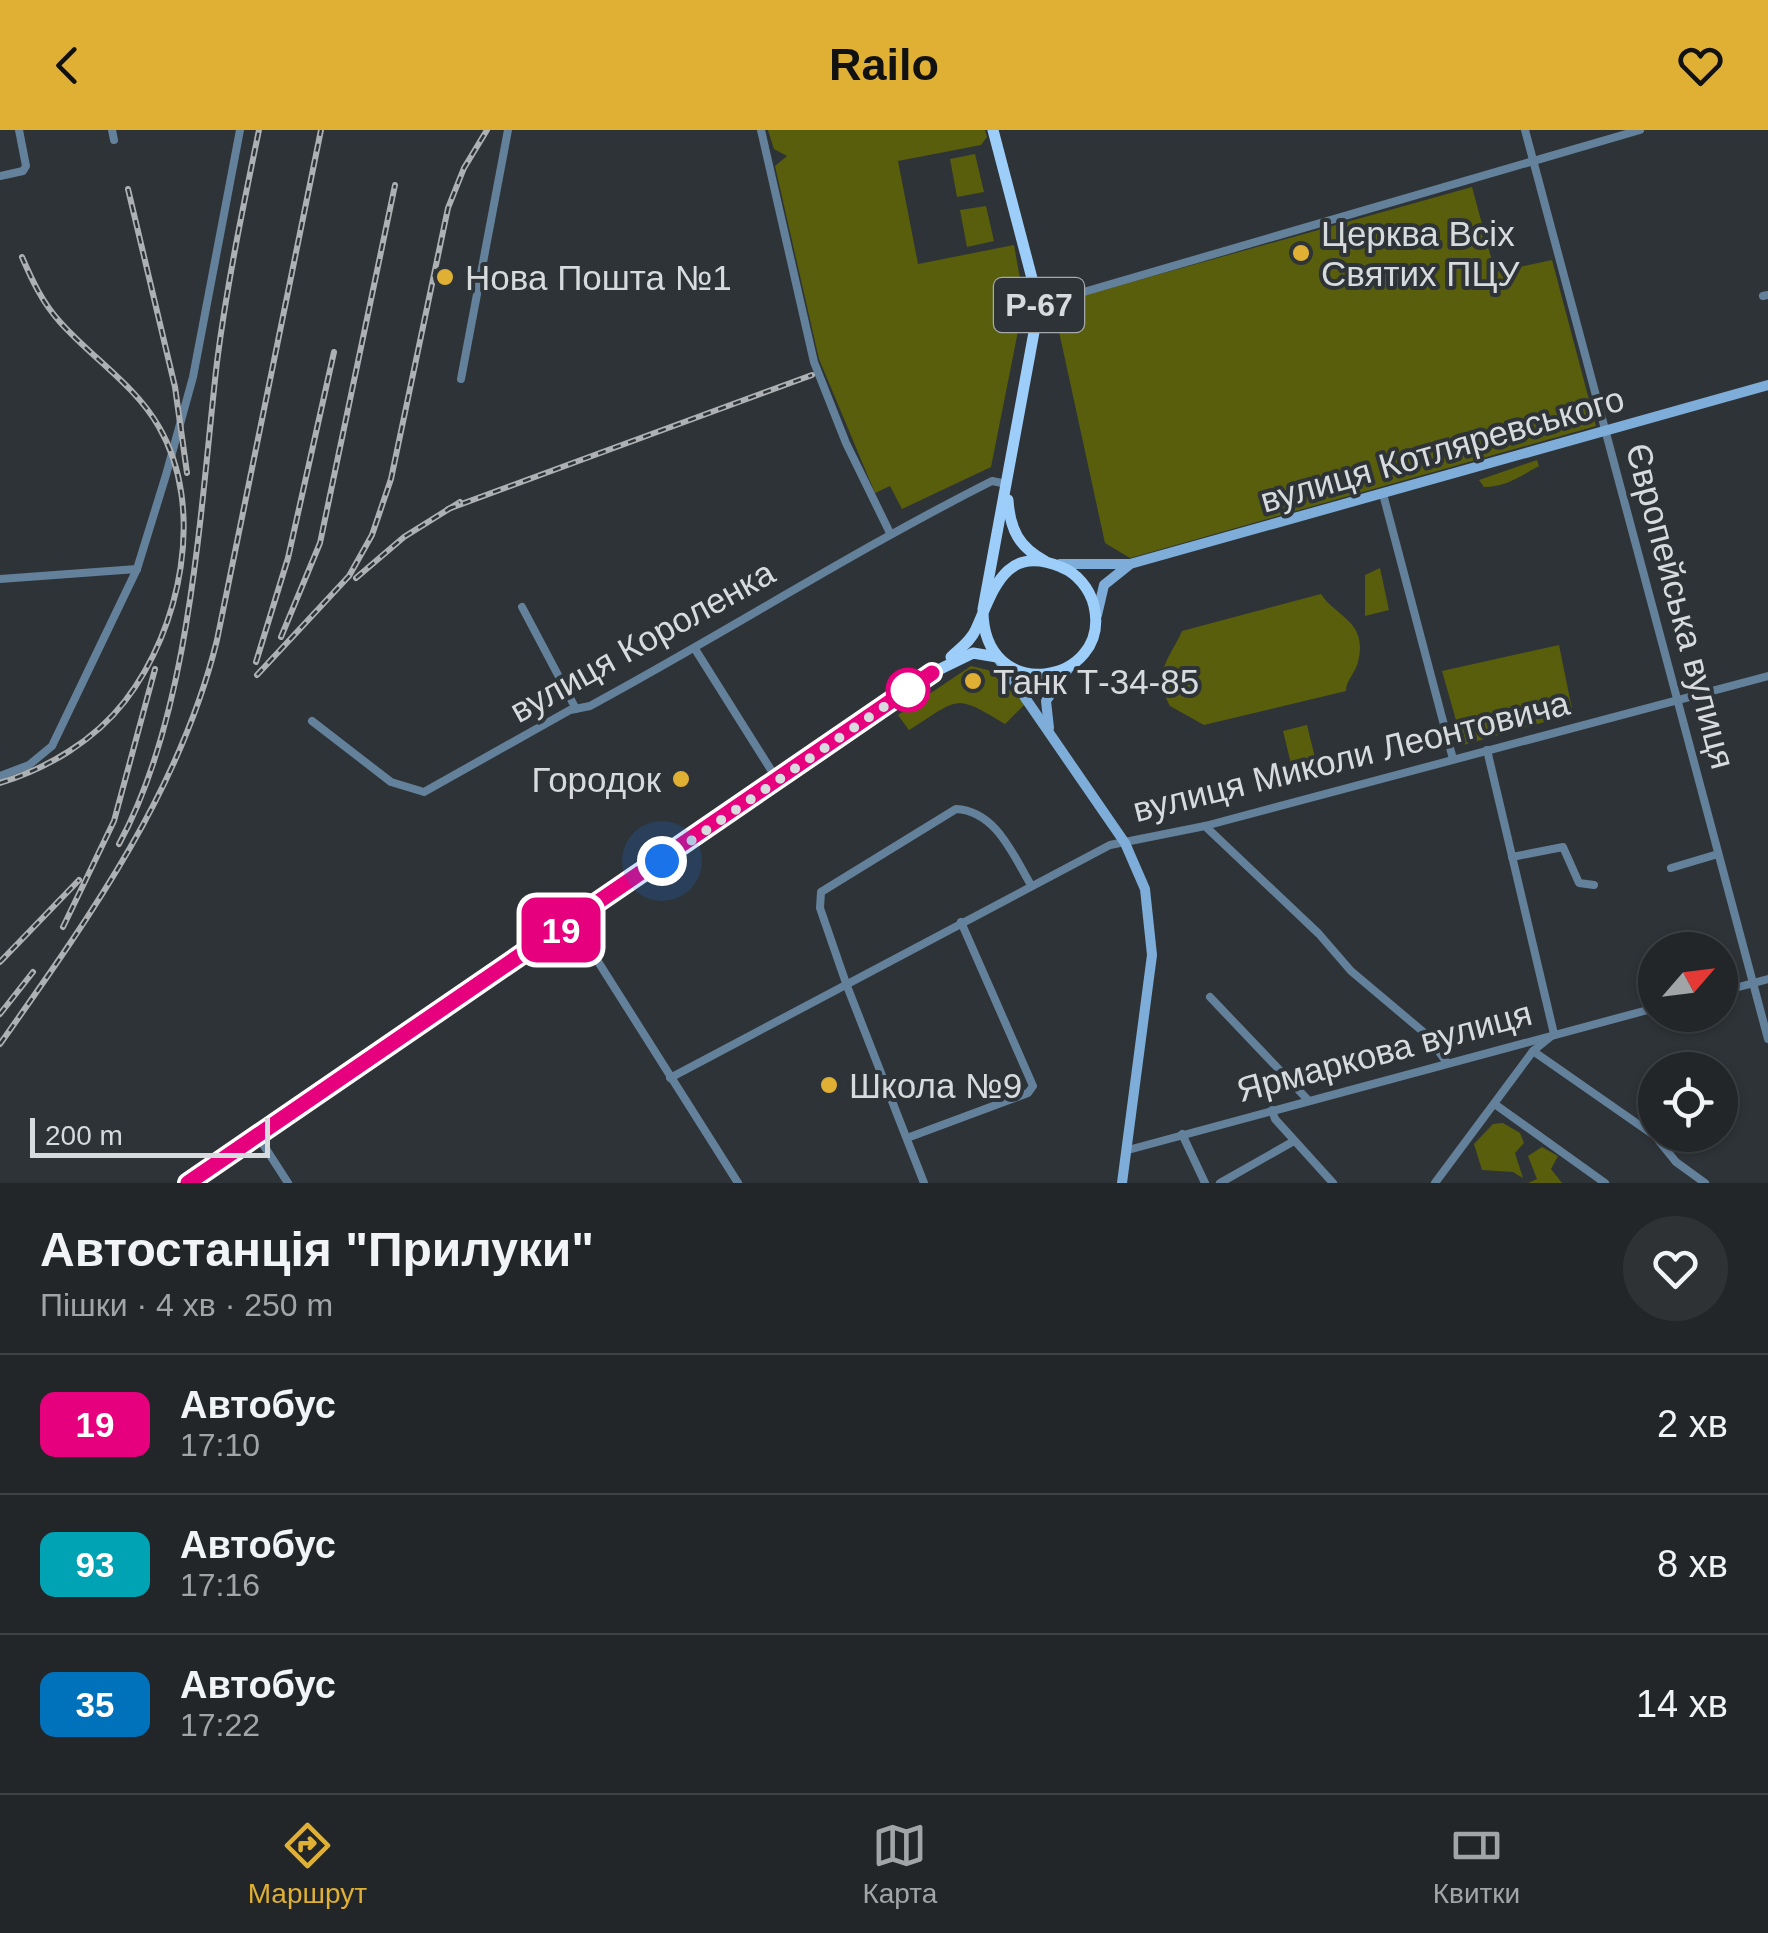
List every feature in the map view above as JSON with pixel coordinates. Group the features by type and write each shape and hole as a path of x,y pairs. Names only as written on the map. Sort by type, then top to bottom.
{"main road":[{"name":"Р-67","path":"993,130 1039,305 983,609 988,643 997,657"},
{"name":"вулиця Котляревського","path":"1049,563 1130,564 1768,385"},
{"name":"Р-67","path":"1007,484 1013,532 1029,552 1078,578 1094,606 1096,623"},
{"name":"Р-67","path":"188,1183 932,673 970,639 989,592 1014,567 1049,563"},
{"path":"1054,743 1046,701 1084,654 1104,585 1130,564"},
{"name":"Р-67","path":"932,673 973,653 997,657"},
{"path":"997,657 1025,674 1041,676 1071,666"},
{"path":"997,657 1125,843 1145,888 1152,956 1122,1183"}],"street":[{"path":"0,176 23,171 26,166 20,130"},
{"path":"0,776 29,764 52,746 136,569 194,376 240,130"},
{"path":"461,379 508,130"},
{"path":"761,130 814,362 846,443 890,533"},
{"name":"Європейська вулиця","path":"1525,130 1768,1039"},
{"path":"1039,305 1640,130"},
{"name":"вулиця Короленка","path":"312,721 391,782 424,792 695,649 890,533 992,481 1007,484"},
{"path":"1383,494 1453,759"},
{"path":"0,579 136,569"},
{"path":"522,607 576,709"},
{"path":"695,649 778,781"},
{"name":"вулиця Миколи Леонтовича","path":"670,1078 1110,845 1205,826 1768,676"},
{"path":"1435,1183 1533,1052 1554,1034 1487,750"},
{"path":"924,1183 847,986 820,908 822,892 945,815 966,810 996,828 1032,885"},
{"path":"1205,826 1320,934 1362,982 1427,1035 1447,1063"},
{"path":"1512,857 1563,847 1579,883 1594,885"},
{"path":"1670,868 1718,854"},
{"path":"573,922 738,1183"},
{"path":"907,1138 1028,1093 1033,1086 961,922"},
{"path":"1738,988 1768,979"},
{"path":"1210,997 1308,1100"},
{"name":"Ярмаркова вулиця","path":"1128,1150 1638,1012"},
{"path":"1533,1052 1655,1136 1676,1162 1705,1183"},
{"path":"1496,1105 1605,1183"},
{"path":"1272,1110 1294,1142 1333,1183"},
{"path":"1182,1134 1204,1183"},
{"path":"257,1135 288,1183"},
{"path":"1220,1183 1294,1142"}],"shaded area":[{"path":"768,130 985,130 987,137 981,145 898,161 918,264 1014,245 1024,301 991,467 902,509 890,486 875,493 819,359 775,166 787,156 774,149"},
{"path":"975,154 984,192 957,197 950,159"},
{"path":"1472,187 1495,272 1552,260 1596,426 1130,558 1105,543 1053,304"},
{"path":"986,206 994,241 967,247 960,210"},
{"path":"1537,460 1539,466 1506,483 1484,487 1479,480"},
{"path":"1380,568 1389,610 1365,616 1365,575"},
{"path":"1321,594 1359,637 1358,662 1346,691 1204,725 1170,706 1162,675 1182,631"},
{"path":"1559,645 1573,714 1463,745 1442,671"},
{"path":"971,666 988,670 1025,704 1005,724 975,707 956,703 909,730 898,715"},
{"path":"1307,725 1319,774 1295,780 1283,731"},
{"path":"1503,1123 1520,1133 1524,1143 1515,1153 1523,1178 1513,1172 1482,1170 1474,1144 1493,1124"},
{"path":"1542,1147 1558,1156 1551,1169 1562,1183 1528,1183 1537,1179 1528,1156"}],"railway":[{"path":"119,844 143,791 177,673 198,545 221,333 259,130"},
{"path":"0,1044 128,851 156,801 201,696 217,640 321,130"},
{"path":"257,675 349,576 372,535 391,479 448,208 464,168 487,130"},
{"path":"281,637 320,543 395,185"},
{"path":"128,189 175,387 187,473"},
{"path":"0,783 69,751 99,729 125,701 161,639 181,567 184,530 173,459 159,427 138,398 54,314 22,257"},
{"path":"256,662 288,558 334,352"},
{"path":"448,509 812,375"},
{"path":"356,578 404,537 460,502"},
{"path":"63,927 114,821 155,669"},
{"path":"0,962 79,880"},
{"path":"0,1014 33,972"}],"bus line":[{"name":"19","path":"188,1183 932,673"}],"place":[{"name":"Церква Всіх Святих ПЦУ","path":"1301,253"},
{"name":"Нова Пошта №1","path":"445,277"},
{"name":"Танк Т-34-85","path":"973,681"},
{"name":"Городок","path":"681,779"},
{"name":"Школа №9","path":"829,1085"}],"route":[{"path":"662,861 908,690"}]}
